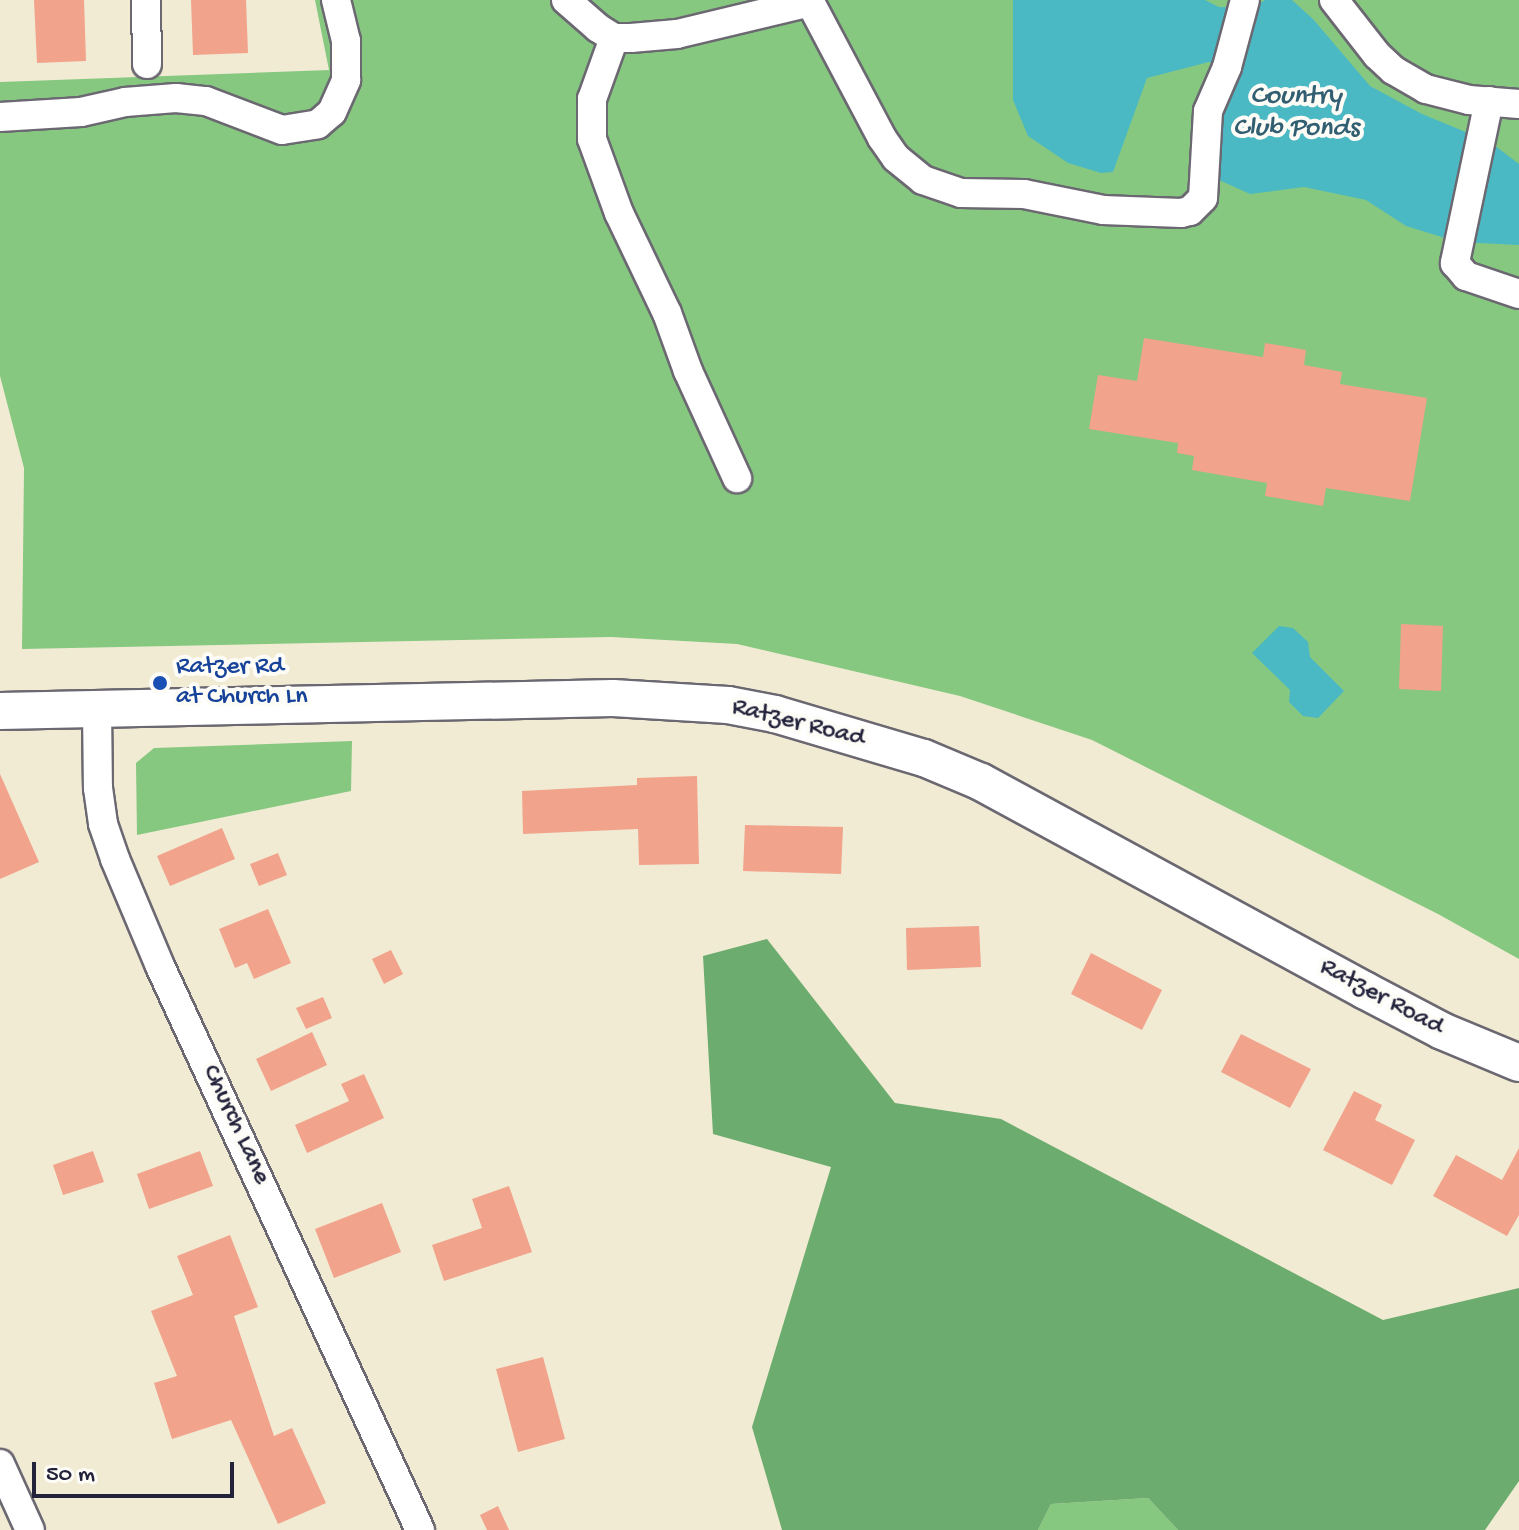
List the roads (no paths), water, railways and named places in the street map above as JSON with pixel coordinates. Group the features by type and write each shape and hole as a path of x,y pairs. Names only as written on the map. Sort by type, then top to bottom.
{"main road":[{"name":"Ratzer Road","path":"0,711 613,698 728,705 775,714 924,758 981,782 1442,1031 1519,1063"}],"street":[{"path":"146,0 147,64"},
{"path":"0,117 81,112 125,102 176,98 206,101 282,130 318,124 332,112 346,80 346,41 336,0"},
{"path":"566,0 614,38 677,34 810,1 868,113 896,158 923,180 961,193 1024,194 1103,210 1190,211 1203,198 1208,111 1227,67 1245,4"},
{"path":"1334,0 1377,55 1393,70 1435,92 1519,104"},
{"path":"614,38 592,99 595,150 619,213 667,313 688,371 737,478"},
{"path":"1489,101 1455,263 1459,271 1479,282 1519,294"},
{"name":"Church Lane","path":"97,709 98,788 103,824 115,859 160,966 420,1530"},
{"path":"0,1464 30,1530"}],"water":[{"name":"Country Club Ponds","path":"1013,0 1205,0 1219,7 1252,8 1265,0 1292,0 1313,19 1370,86 1422,114 1490,142 1519,164 1519,245 1458,242 1406,226 1366,200 1304,187 1250,194 1219,180 1213,168 1226,67 1209,62 1147,78 1113,172 1101,173 1068,163 1028,136 1013,100"},
{"path":"1279,626 1293,628 1308,642 1310,657 1344,691 1318,718 1303,716 1289,702 1290,690 1252,653"}],"place":[{"name":"Ratzer Rd at Church Ln","path":"160,683"}]}
